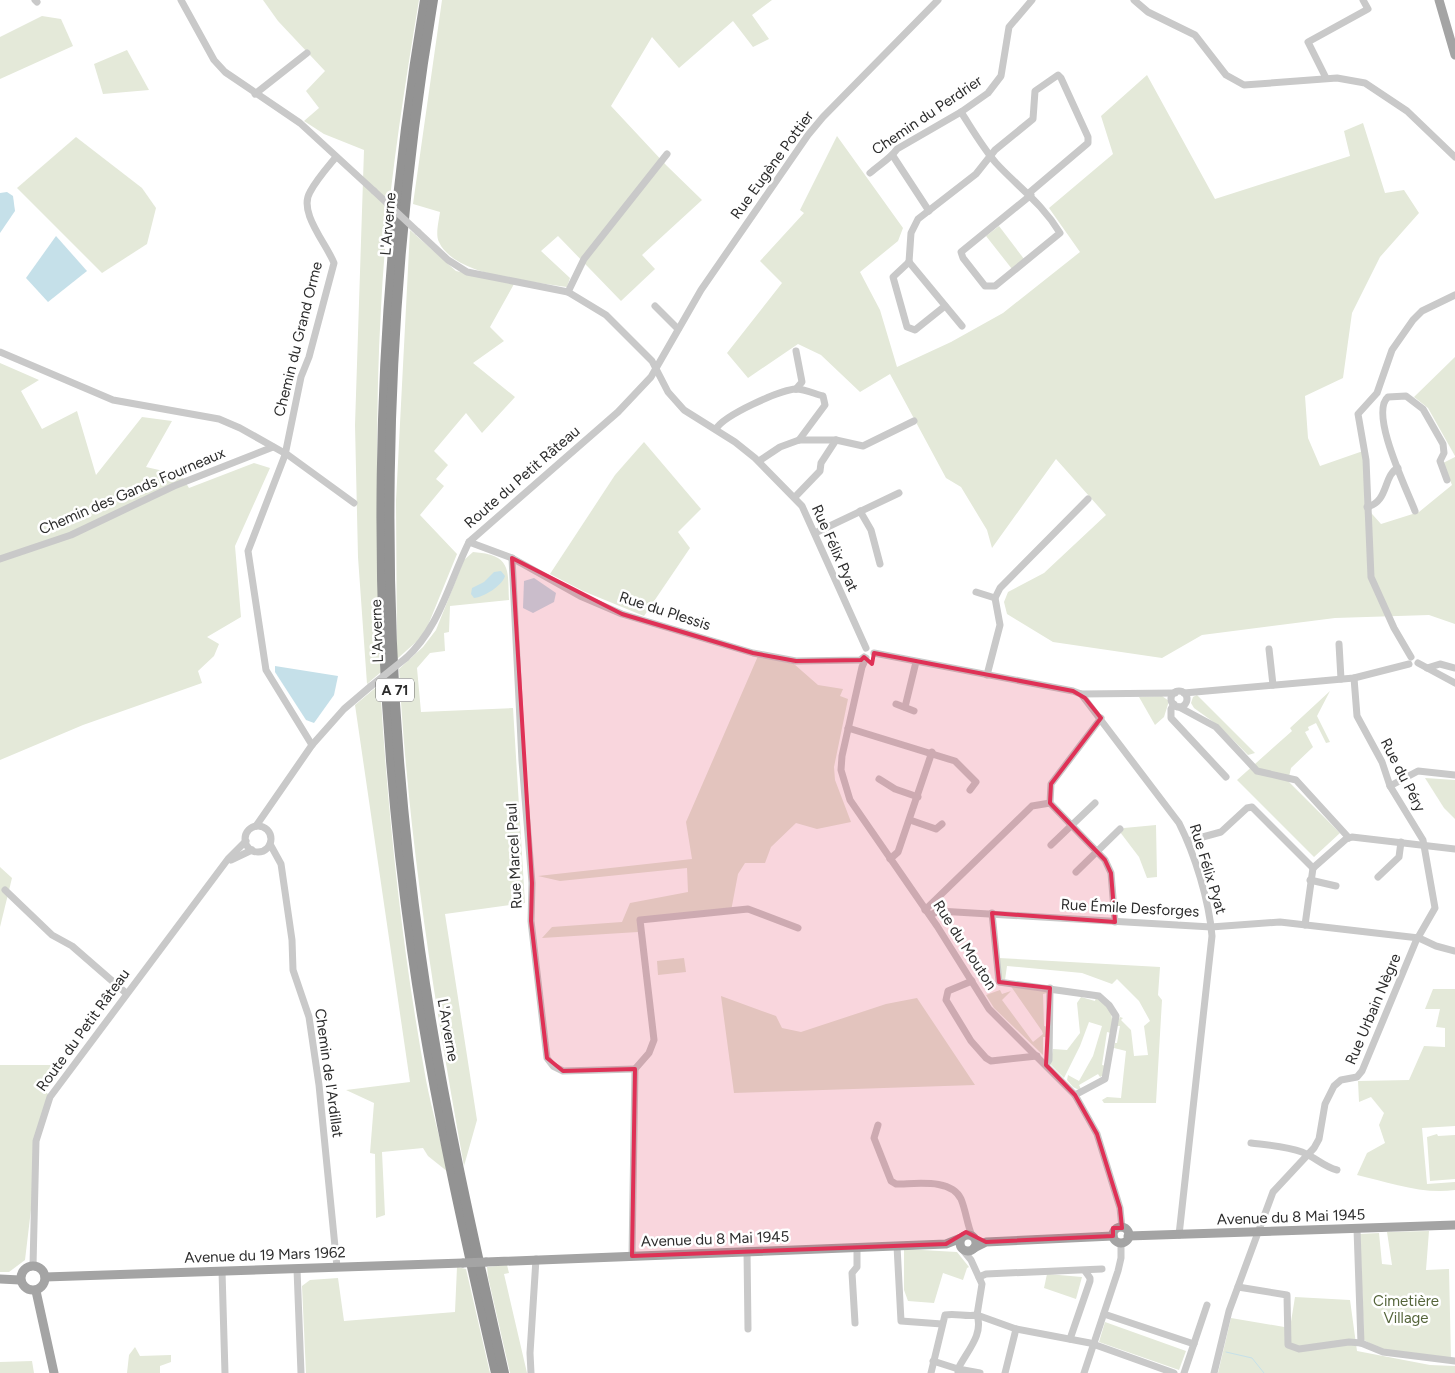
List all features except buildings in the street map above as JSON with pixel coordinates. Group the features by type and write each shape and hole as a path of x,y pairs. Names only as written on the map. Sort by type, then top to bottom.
{"highway":[{"name":"L'Arverne","path":"425,0 404,139 388,312 381,506 386,681 398,834 422,1014 447,1148 496,1373"},
{"name":"L'Arverne","path":"433,0 412,142 395,321 390,494 394,678 406,834 429,1011 469,1218 504,1373"}],"main road":[{"path":"1439,0 1455,55"},
{"name":"Avenue du 8 Mai 1945","path":"1128,1236 1455,1225"},
{"path":"1122,1228 1126,1230 1128,1236 1121,1243 1117,1242 1113,1236 1116,1230 1122,1228"},
{"path":"986,1242 967,1251 962,1249 961,1238 968,1235 986,1242 1113,1236"},
{"path":"973,1237 976,1241 974,1248"},
{"name":"Avenue du 8 Mai 1945","path":"486,1262 946,1244 961,1238"},
{"name":"Avenue du 8 Mai 1945","path":"946,1244 962,1249"},
{"name":"Avenue du 19 Mars 1962","path":"45,1277 486,1262"},
{"path":"32,1266 40,1268 45,1277 42,1287 36,1291 26,1289 20,1280 25,1269 32,1266"},
{"path":"0,1279 20,1280"},
{"path":"36,1291 54,1373"}],"street":[{"name":"Rue Félix Pyat","path":"180,0 214,60 225,72 300,123 448,260 467,272 568,292 606,315 657,369 675,402 759,461 795,497 805,511 866,648"},
{"name":"Rue Eugène Pottier","path":"657,369 701,290 808,135 823,117 938,0"},
{"name":"Chemin du Perdrier","path":"870,173 880,163 893,156 897,149 961,112 988,93 998,82 1005,64 1006,34 1009,27 1032,0"},
{"path":"1135,0 1148,12 1195,35 1226,75 1244,85 1326,78 1352,79 1365,83 1407,111 1455,157"},
{"path":"1326,78 1308,42 1368,9 1363,0"},
{"path":"255,94 307,52"},
{"path":"945,306 916,330 907,327 893,277 909,262 911,233 918,219 976,174 991,156 1033,119 1035,92 1054,76 1060,76 1088,137 1088,143 1030,194 966,247 962,252 963,258 985,286 995,286 1060,233 1048,213 1030,194 991,156 961,112"},
{"path":"568,292 584,259 667,154"},
{"path":"893,156 929,210"},
{"name":"Chemin du Grand Orme","path":"312,745 266,670 248,551 285,454 301,377 309,357 334,263 329,250 306,212 306,202 309,193 336,157"},
{"path":"909,262 962,326"},
{"path":"1409,663 1371,577 1366,460 1358,414 1377,393 1392,350 1413,320 1422,311 1455,295"},
{"path":"655,306 678,329"},
{"path":"716,429 726,418 748,406 796,389 802,382 796,351"},
{"path":"0,352 113,400 219,419 240,428 285,454 354,503"},
{"name":"Route du Petit Râteau","path":"256,826 312,745 344,709 406,658 425,639 436,619 458,562 469,542 618,412 657,369"},
{"path":"796,389 823,396 825,405 799,440"},
{"path":"1415,511 1398,468 1381,414 1384,400 1395,395 1414,400 1431,422 1443,444 1444,453 1440,461 1447,480"},
{"path":"759,461 780,447 799,440 836,440 863,446 914,421"},
{"path":"795,497 820,471 821,462 836,440"},
{"name":"Chemin des Gands Fourneaux","path":"0,559 71,535 174,486 273,447"},
{"path":"1367,507 1373,506 1379,500 1385,491 1390,476 1398,468"},
{"path":"815,533 899,493"},
{"path":"987,675 1000,625 995,598 1007,580 1088,499"},
{"path":"860,511 871,530 880,564"},
{"name":"Rue du Plessis","path":"469,542 512,558 580,596 622,614 753,653 796,661 860,660 865,657"},
{"name":"Rue Marcel Paul","path":"512,558 522,761 532,883 531,921 547,1058 553,1066 563,1071 634,1069"},
{"path":"976,592 995,598"},
{"path":"1339,644 1341,679"},
{"path":"874,653 872,657 865,657 863,652 866,648 871,648 874,653 1074,691 1081,694 1162,692 1180,699 1190,714 1216,728 1257,771 1296,780 1349,838"},
{"path":"1269,650 1273,686"},
{"name":"Rue du Mouton","path":"865,657 848,728 842,763 846,790 857,812 928,912 990,1009 1075,1095 1097,1134 1120,1208 1122,1228"},
{"path":"1226,778 1171,718 1171,708 1180,699 1195,691 1354,678 1409,663 1416,658 1418,663 1455,683"},
{"path":"905,708 916,662"},
{"path":"1427,668 1440,664 1455,668"},
{"name":"Rue du Péry","path":"1354,678 1358,716 1382,762 1390,786 1423,840 1422,845 1435,908 1419,938"},
{"name":"Rue Félix Pyat","path":"1081,694 1175,816 1188,841 1211,927 1206,1001 1179,1235"},
{"path":"896,704 914,711"},
{"path":"1101,718 1051,784 1050,803 1105,860 1111,873 1116,922"},
{"path":"848,728 904,747 932,752 955,761 976,782 970,790"},
{"path":"890,859 898,852 932,752"},
{"path":"1390,786 1418,771 1455,775"},
{"path":"879,779 895,789 918,797"},
{"name":"Route du Petit Râteau","path":"268,831 267,818 272,801"},
{"path":"928,912 1032,806 1050,803"},
{"path":"1051,845 1095,803"},
{"path":"1188,841 1221,832 1247,808 1252,807 1313,868"},
{"path":"910,820 936,829 942,824"},
{"path":"263,851 270,844 268,831 263,827 256,826 249,830 246,841 252,850 263,851 276,857"},
{"path":"1076,872 1120,830"},
{"path":"1305,925 1313,868 1349,838 1357,836 1455,848"},
{"name":"Route du Petit Râteau","path":"32,1266 34,1162 36,1141 45,1108 57,1085 126,993 223,866 246,841"},
{"path":"1378,877 1399,857 1401,842"},
{"name":"Chemin de l'Ardillat","path":"270,844 283,874 292,940 293,970 310,1017 322,1112 337,1267"},
{"name":"Route du Petit Râteau","path":"223,866 234,858 252,850"},
{"path":"1310,880 1336,886"},
{"path":"5,890 52,935 72,946 126,993"},
{"path":"632,1256 634,1069 649,1053 654,1040 640,920 748,909 798,928"},
{"name":"Rue Émile Desforges","path":"928,912 939,911 1211,927 1280,922 1419,938 1436,946 1455,951"},
{"path":"992,914 1000,982 1099,996 1110,1005 1116,1016 1105,1078 1075,1095"},
{"name":"Rue Urbain Nègre","path":"1214,1373 1229,1311 1273,1192 1308,1155 1319,1139 1325,1104 1334,1086 1341,1080 1357,1078 1362,1071 1419,938"},
{"path":"972,981 948,991 946,1000 979,1052 991,1061 1038,1056"},
{"path":"1046,1065 1049,1060 1050,988"},
{"path":"878,1125 874,1138 890,1181 896,1184 947,1185 956,1192 961,1200 966,1222 973,1237"},
{"path":"1251,1143 1286,1148 1308,1155 1326,1167 1338,1170"},
{"path":"961,1238 966,1222"},
{"path":"1358,1229 1361,1343"},
{"path":"1084,1373 1121,1258 1121,1243"},
{"path":"897,1246 900,1321 942,1324"},
{"path":"855,1323 852,1273 858,1267 857,1247"},
{"path":"971,1260 974,1248"},
{"path":"958,1371 973,1344 980,1324 977,1315 982,1288 971,1260 962,1249"},
{"path":"747,1251 748,1329"},
{"path":"531,1373 530,1353 536,1259"},
{"path":"297,1269 301,1373"},
{"path":"979,1277 986,1274 1102,1269"},
{"path":"222,1271 225,1373"},
{"path":"1070,1339 1090,1281 1085,1271"},
{"path":"1238,1287 1288,1295 1288,1346 1299,1349 1349,1342 1361,1343 1383,1352 1455,1361"},
{"path":"1184,1373 1207,1305"},
{"path":"931,1373 945,1315 952,1314 965,1317 977,1315 1016,1329 1070,1339 1174,1373"},
{"path":"1104,1314 1194,1344"},
{"path":"1005,1373 1016,1329"},
{"path":"933,1362 958,1371 980,1373"}],"highlighted area":[{"path":"512,558 622,614 753,653 796,661 861,660 864,657 872,664 874,653 1073,691 1085,698 1101,718 1051,784 1050,803 1105,860 1111,873 1115,922 992,913 999,982 1050,988 1046,1065 1075,1095 1097,1134 1120,1208 1122,1228 1113,1228 1113,1236 1107,1237 986,1242 966,1232 946,1244 632,1256 635,1069 563,1071 547,1058 531,921 532,883"}],"green space":[{"path":"263,0 419,0 396,154 383,269 377,444 381,672 367,684 358,557 355,425 364,150 324,134 304,121 319,108 306,91 325,71 278,21"},
{"path":"442,0 772,0 752,15 769,39 753,47 733,21 679,68 652,37 611,106 666,165 702,200 642,255 655,269 621,301 558,236 541,251 570,278 567,287 496,275 461,263 448,254 439,242 437,232 440,212 413,204"},
{"path":"42,16 61,19 73,46 0,79 0,37"},
{"path":"127,50 149,90 103,94 94,64"},
{"path":"1147,75 1215,199 1350,156 1344,131 1363,123 1385,193 1404,190 1419,213 1380,257 1352,313 1343,378 1305,396 1308,438 1320,466 1363,451 1365,506 1381,524 1419,512 1452,485 1443,463 1455,457 1455,624 1429,615 1335,618 1202,635 1162,658 1053,642 1007,614 1004,602 1008,592 1044,573 1106,515 1056,459 992,548 987,530 961,487 946,478 890,374 860,392 821,355 798,344 748,378 727,353 782,283 760,261 804,213 800,210 837,136 903,228 898,241 860,272 880,310 897,367 951,342 1003,313 1080,252 1049,208 1113,154 1101,116"},
{"path":"76,137 142,188 156,208 147,244 102,273 17,188"},
{"path":"999,226 1024,259 1012,269 986,236"},
{"path":"410,230 456,271 514,284 490,327 504,341 473,363 515,397 482,433 466,413 434,451 448,465 436,479 444,486 420,515 457,554 424,635 397,659 396,501"},
{"path":"1455,357 1455,456 1428,408 1414,397"},
{"path":"0,363 39,380 21,391 42,429 77,411 96,475 142,417 172,421 146,467 181,475 189,488 254,463 270,468 235,546 241,617 207,637 219,644 214,656 198,671 202,683 83,725 0,760"},
{"path":"644,442 701,509 678,532 690,548 644,616 583,591 550,574 615,475"},
{"path":"473,552 495,556 505,565 509,600 450,606 449,632 444,633 445,651 430,653 417,668 421,712 513,708 525,903 445,914 477,1120 464,1166 442,1042 424,918 409,794 399,669 423,647 436,630 464,560"},
{"path":"758,656 794,664 818,685 843,689 840,696 848,699 834,767 835,780 851,822 817,829 796,823 771,847 765,863 745,863 738,874 731,911 641,920 638,932 542,938 552,927 622,922 630,903 688,892 687,868 560,881 538,876 692,859 686,822"},
{"path":"380,684 387,784 403,932 426,1080 448,1172 428,1156 423,1148 382,1152 385,1215 376,1218 375,1154 370,1153 374,1103 346,1090 410,1082 355,705"},
{"path":"1330,691 1317,716 1330,742 1326,743 1316,723 1308,727 1309,730 1305,732 1313,747 1291,768 1288,781 1340,833 1314,857 1237,780 1292,731 1290,728"},
{"path":"1197,695 1255,753 1248,755 1219,726 1194,708 1191,703 1193,697"},
{"path":"1162,696 1169,701 1164,717 1155,725 1139,697"},
{"path":"1425,778 1455,780 1455,819 1444,808"},
{"path":"1156,825 1157,877 1147,878 1139,857 1120,832 1124,828"},
{"path":"0,867 12,878 0,927"},
{"path":"684,958 686,972 658,975 657,961"},
{"path":"999,958 1160,967 1158,995 1162,1000 1156,1103 1104,1103 1102,1100 1107,1097 1121,1098 1126,1051 1114,1048 1115,1043 1117,1043 1120,1026 1116,1026 1120,1017 1123,1018 1121,1020 1131,1030 1134,1056 1148,1055 1144,1026 1150,1021 1139,1001 1117,979 1112,984 1082,973 1007,966 1005,980 1003,980 1001,978"},
{"path":"1010,985 1046,990 1047,993 1043,994 1044,1026 1048,1027 1048,1037 1043,1037 1043,1055 994,1008 986,995 1000,990 1002,994 1011,991 1002,1000 1033,1042 1043,1034 1042,1031"},
{"path":"1433,989 1455,989 1455,1126 1422,1128 1427,1184 1455,1182 1455,1190 1443,1191 1406,1187 1357,1175 1367,1153 1385,1143 1379,1125 1384,1113 1371,1097 1359,1102 1358,1081 1409,1080 1424,1046 1445,1047 1445,1028 1436,1027 1440,1009 1425,1009"},
{"path":"721,996 776,1016 782,1028 801,1032 886,1004 917,998 975,1085 734,1093"},
{"path":"1081,997 1095,1001 1096,997 1108,1009 1112,1020 1111,1033 1107,1032 1102,1065 1106,1066 1104,1075 1100,1077 1098,1074 1079,1085 1081,1089 1079,1090 1073,1087 1067,1080 1068,1075 1079,1081 1093,1056 1102,1026 1089,1022 1080,1046 1064,1078 1050,1064 1053,1049 1067,1050 1080,1033 1077,1003"},
{"path":"0,1065 66,1065 45,1092 50,1095 39,1142 25,1260 9,1272 0,1272"},
{"path":"1437,1134 1438,1136 1455,1135 1455,1179 1430,1181 1427,1137"},
{"name":"Cimetière Village","path":"1429,1231 1426,1270 1449,1269 1451,1359 1383,1351 1364,1340 1360,1234 1379,1233 1382,1264 1392,1265 1387,1232"},
{"path":"904,1249 957,1252 969,1267 963,1280 943,1273 934,1303 908,1301 904,1290"},
{"path":"507,1265 509,1273 504,1274 527,1373 510,1373 488,1277 487,1267"},
{"path":"457,1267 466,1269 490,1373 306,1373 302,1286 310,1280 338,1278 344,1321 455,1312"},
{"path":"1047,1274 1082,1277 1076,1299 1044,1288"},
{"path":"1295,1297 1350,1300 1357,1351 1430,1365 1455,1366 1455,1373 1218,1373 1231,1318 1290,1328"},
{"path":"1105,1322 1186,1351 1179,1370 1099,1342"},
{"path":"135,1347 140,1356 171,1355 171,1362 160,1366 160,1373 127,1373 129,1355"},
{"path":"32,1361 34,1373 0,1373 0,1362"}],"water":[{"path":"7,192 13,196 15,211 0,233 0,193"},
{"path":"56,236 87,271 48,302 26,278"},
{"path":"501,571 505,576 497,587 474,598 471,594 472,588 484,582 494,572"},
{"path":"534,578 556,593 554,602 533,613 523,608 524,581"},
{"path":"275,666 338,676 334,695 314,723 306,720 275,672"}],"waterway":[{"path":"1226,1352 1252,1358 1264,1373"}]}
